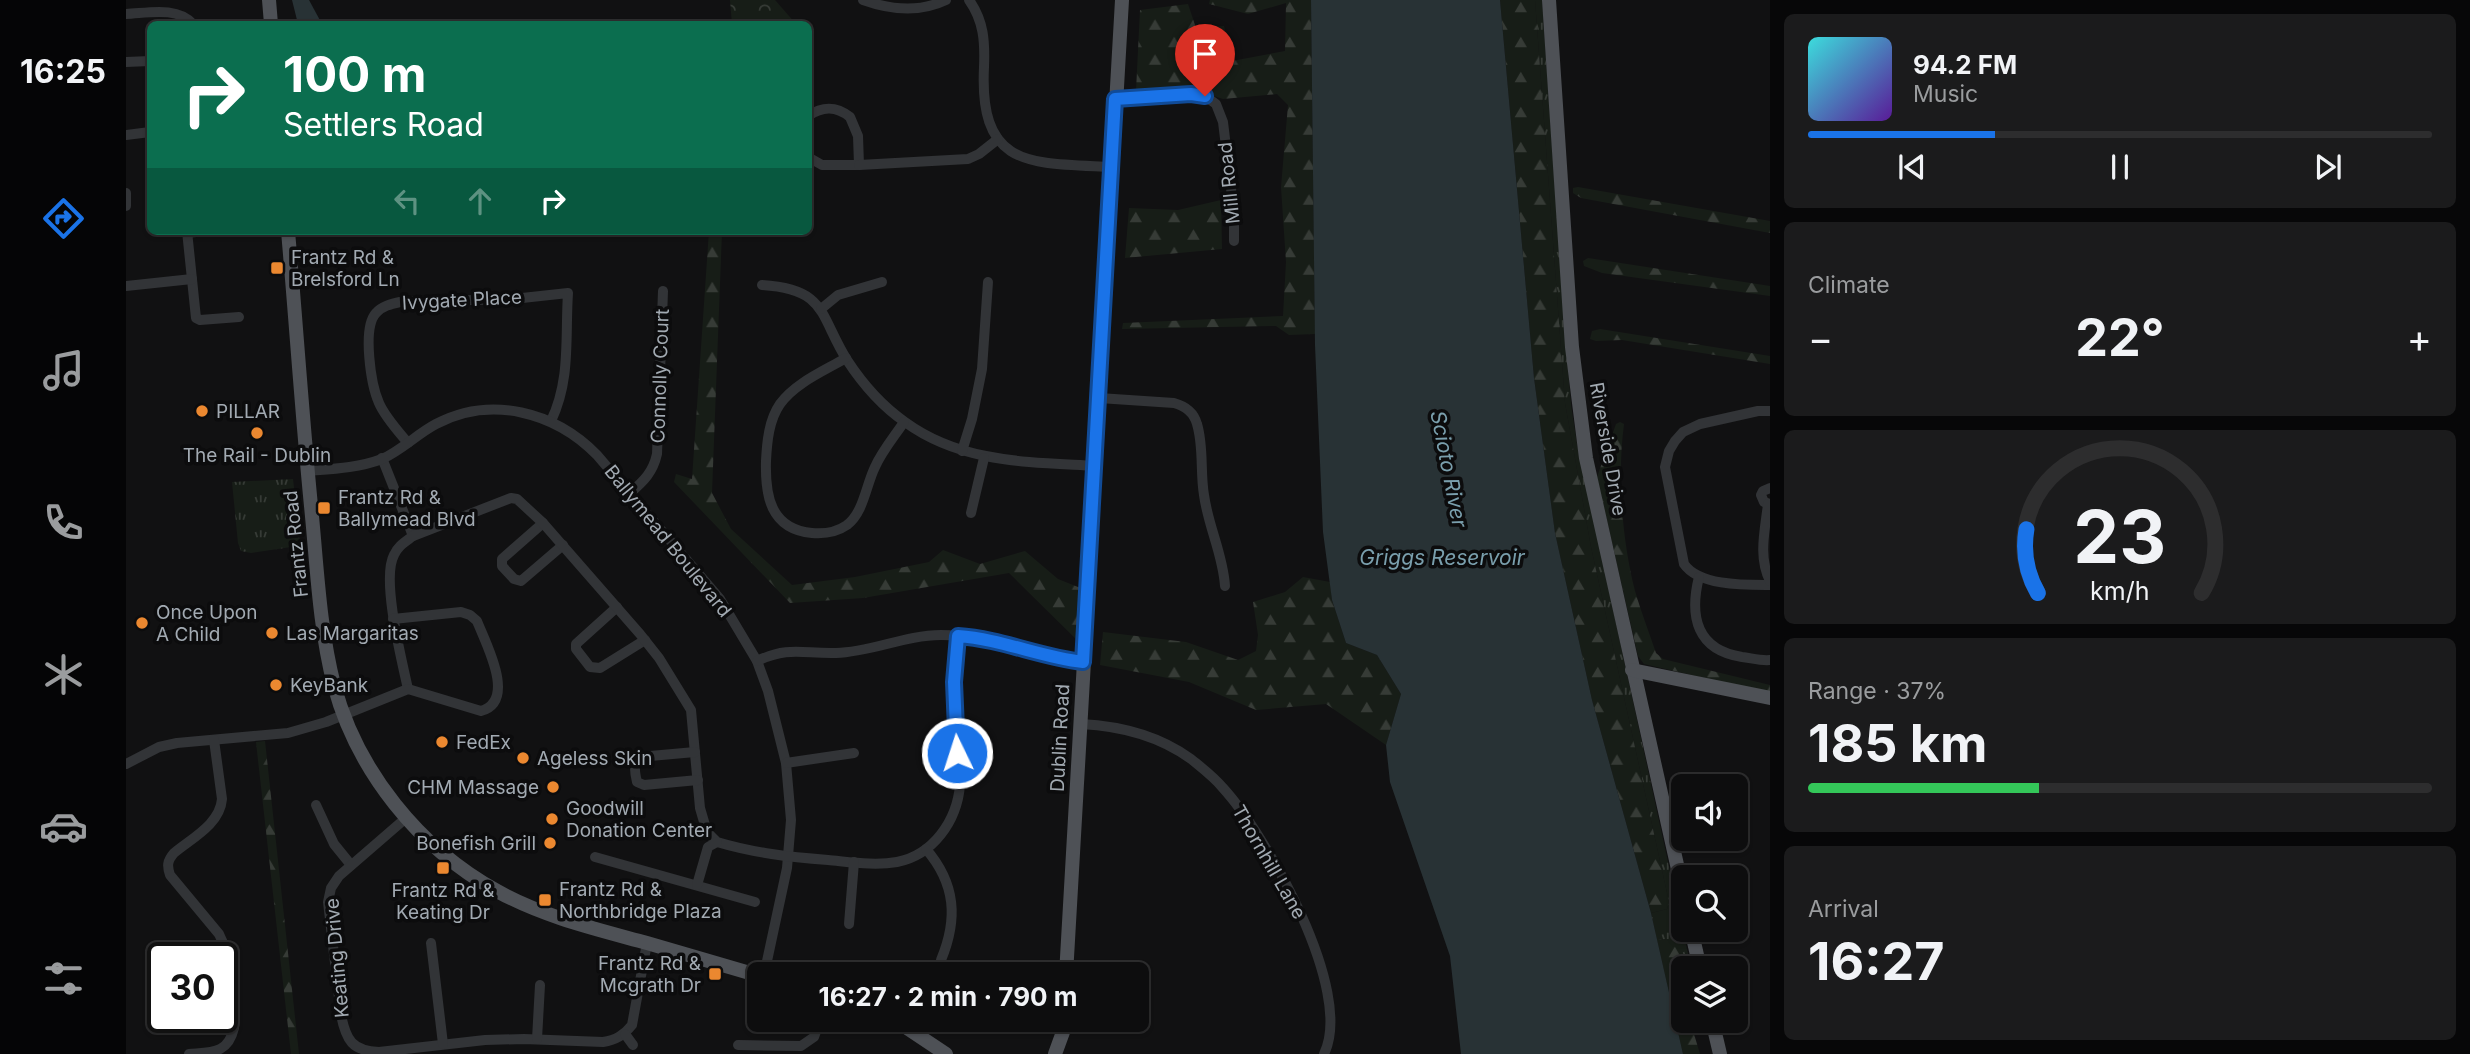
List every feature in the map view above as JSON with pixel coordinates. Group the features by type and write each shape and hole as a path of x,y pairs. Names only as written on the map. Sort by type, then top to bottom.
{"main road":[{"path":"269,0 271,21"},
{"name":"Dublin Road","path":"1067,962 1122,0"},
{"name":"Riverside Drive","path":"1549,0 1572,347 1586,458 1677,865"},
{"name":"Frantz Road","path":"288,235 326,645 343,714 372,772 406,818 449,858 497,891 574,923 747,971"},
{"path":"1632,670 1770,698"},
{"path":"911,1032 937,1051"},
{"path":"1055,1054 1063,1032"},
{"path":"1715,1033 1720,1054"}],"street":[{"path":"863,0 912,9 926,8 946,0"},
{"path":"969,0 982,25 985,48 984,104 990,128 998,139 1020,157 1033,161 1112,167"},
{"path":"126,14 170,12 180,14 189,21"},
{"path":"126,62 147,61"},
{"name":"Mill Road","path":"1115,99 1191,94 1205,96 1216,104 1221,114 1224,135 1234,212 1234,241"},
{"path":"812,114 831,108 850,117 858,136 859,164"},
{"path":"126,135 147,132"},
{"path":"812,159 822,165 968,159 998,139"},
{"path":"126,193 126,206"},
{"path":"187,235 195,316 198,320 239,317"},
{"path":"126,286 192,279"},
{"path":"821,309 838,295 882,282"},
{"path":"962,451 972,419 982,369 988,282"},
{"path":"762,285 794,289 813,300 821,309 846,358 865,384 904,422 940,443 984,458 1095,466"},
{"name":"Connolly Court","path":"630,493 648,477 657,454 663,291"},
{"name":"Ivygate Place","path":"408,443 379,405 372,381 369,329 374,314 387,305 400,302 513,299 568,293 565,379 563,393 551,421"},
{"path":"846,358 772,408 765,484 769,500 783,521 809,533 830,532 855,517 876,465 904,422"},
{"path":"1099,398 1174,403 1185,407 1193,415 1201,442 1206,506 1222,560 1225,586"},
{"name":"Ballymead Boulevard","path":"308,471 342,468 382,458 439,422 478,411 510,410 551,421 584,442 720,598 757,661 768,691 786,763 790,820 789,858 765,962"},
{"path":"1770,411 1758,411 1700,424 1683,432 1669,451 1665,467 1684,564 1688,569 1699,577 1740,585 1770,583 1764,564 1763,548 1769,504 1761,495 1770,488"},
{"path":"382,458 413,536"},
{"path":"971,513 984,458"},
{"path":"408,689 393,619 390,572 392,557 400,544 413,536 511,498 517,499 563,545 645,640 691,710 700,808 707,832 717,842 747,851 789,858 855,863 897,862 918,855 944,832 959,796 961,783 955,737 954,682 958,636"},
{"path":"543,523 502,559 502,566 514,579 521,581 563,545"},
{"path":"1699,577 1695,591 1697,620 1704,639 1725,654 1770,660"},
{"path":"617,607 576,644 576,649 590,667 600,668 645,640"},
{"path":"126,764 159,747 288,733 326,722 408,689 481,711 489,709 496,702 499,679 477,621 470,615 461,612 393,619"},
{"path":"757,661 783,651 860,651 921,637 958,636 990,640 1047,656 1083,662"},
{"name":"Thornhill Lane","path":"1081,724 1120,727 1139,732 1173,748 1221,786 1250,822 1297,907 1320,964 1329,1011 1329,1031 1324,1054"},
{"path":"189,1054 214,1052 224,1048 229,1043 234,1028 224,945 219,934 170,875 167,867 174,853 217,818 221,809 214,740"},
{"path":"695,752 639,757 635,762 637,782 698,780"},
{"path":"786,763 854,753"},
{"path":"316,805 334,844 351,865"},
{"name":"Keating Drive","path":"406,818 351,865 331,888 328,902 341,1015 344,1031 353,1045 365,1052 443,1044"},
{"path":"697,885 708,847 717,842"},
{"path":"926,849 947,881 951,898 950,939 941,960"},
{"path":"596,857 755,902"},
{"path":"849,924 855,863"},
{"path":"431,943 443,1044 485,1040 615,1040 625,1034 636,1014 639,977 647,943"},
{"path":"537,1039 540,985"},
{"path":"738,1045 802,1046 814,1037 816,1032"},
{"path":"625,1034 634,1045"}],"green space":[{"path":"730,0 775,0 793,21 732,21"},
{"path":"1210,0 1311,0 1315,334 1289,335 1276,326 1122,329 1123,323 1283,316 1286,262 1281,187 1288,105 1277,94 1223,99 1192,89 1136,91 1140,10 1188,4 1196,28 1224,26 1232,61 1285,51 1286,3 1248,14 1209,4"},
{"path":"1500,0 1535,0 1565,403 1591,547 1669,902 1667,909 1651,913 1592,700 1555,533 1534,378"},
{"path":"1535,0 1542,0 1571,405 1577,444 1671,876 1671,939 1657,940 1651,913 1667,909 1669,902 1591,547 1565,403"},
{"path":"1573,188 1770,221 1770,233 1581,198 1573,193"},
{"path":"1221,200 1222,249 1125,258 1129,208 1178,210"},
{"path":"709,235 722,235 712,493 731,529 792,585 855,577 929,562 943,550 980,564 1025,551 1058,579 1083,589 1079,642 1009,573 863,598 790,603 674,482 676,474 692,479"},
{"path":"1588,258 1770,286 1770,296 1602,273 1584,266 1583,261"},
{"path":"1600,329 1770,356 1770,364 1622,340 1590,339 1592,331"},
{"path":"1616,424 1624,424 1621,487 1627,551 1635,591 1656,653 1663,659 1770,685 1770,693 1644,664 1638,656 1597,477"},
{"path":"293,479 300,542 298,546 251,553 241,551 232,482"},
{"path":"1303,577 1330,582 1332,600 1346,643 1377,655 1401,694 1386,745 1326,704 1256,710 1189,682 1100,665 1103,632 1186,642 1238,660 1256,651 1258,635 1253,602 1285,592"},
{"path":"265,741 299,1054 291,1054 256,742"},
{"path":"1671,939 1671,942 1681,942 1683,956 1671,956 1671,1001 1657,940"},
{"path":"1680,942 1685,942 1688,956 1683,956"},
{"path":"1678,1033 1694,1033 1700,1054 1683,1054"}],"water":[{"path":"292,0 309,0 320,21 297,21"},
{"name":"Griggs Reservoir","path":"1311,0 1500,0 1534,378 1555,533 1592,700 1651,913 1671,1001 1671,1033 1678,1033 1683,1054 1461,1054 1450,956 1390,782 1386,745 1401,694 1377,655 1346,643 1332,600 1323,532 1315,345"}],"place":[{"name":"Frantz Rd & Brelsford Ln","path":"277,268"},
{"name":"PILLAR","path":"202,411"},
{"name":"The Rail - Dublin","path":"257,433"},
{"name":"Frantz Rd & Ballymead Blvd","path":"324,508"},
{"name":"Once Upon A Child","path":"142,623"},
{"name":"Las Margaritas","path":"272,633"},
{"name":"KeyBank","path":"276,685"},
{"name":"FedEx","path":"442,742"},
{"name":"Ageless Skin","path":"523,758"},
{"name":"CHM Massage","path":"553,787"},
{"name":"Goodwill Donation Center","path":"552,819"},
{"name":"Bonefish Grill","path":"550,843"},
{"name":"Frantz Rd & Keating Dr","path":"443,868"},
{"name":"Frantz Rd & Northbridge Plaza","path":"545,900"},
{"name":"Frantz Rd & Mcgrath Dr","path":"715,974"}],"route":[{"path":"957,753 954,682 958,636 990,640 1047,656 1083,662 1115,99 1191,94 1205,96"}],"water label":[{"name":"Scioto River","path":"1449,469"}]}
